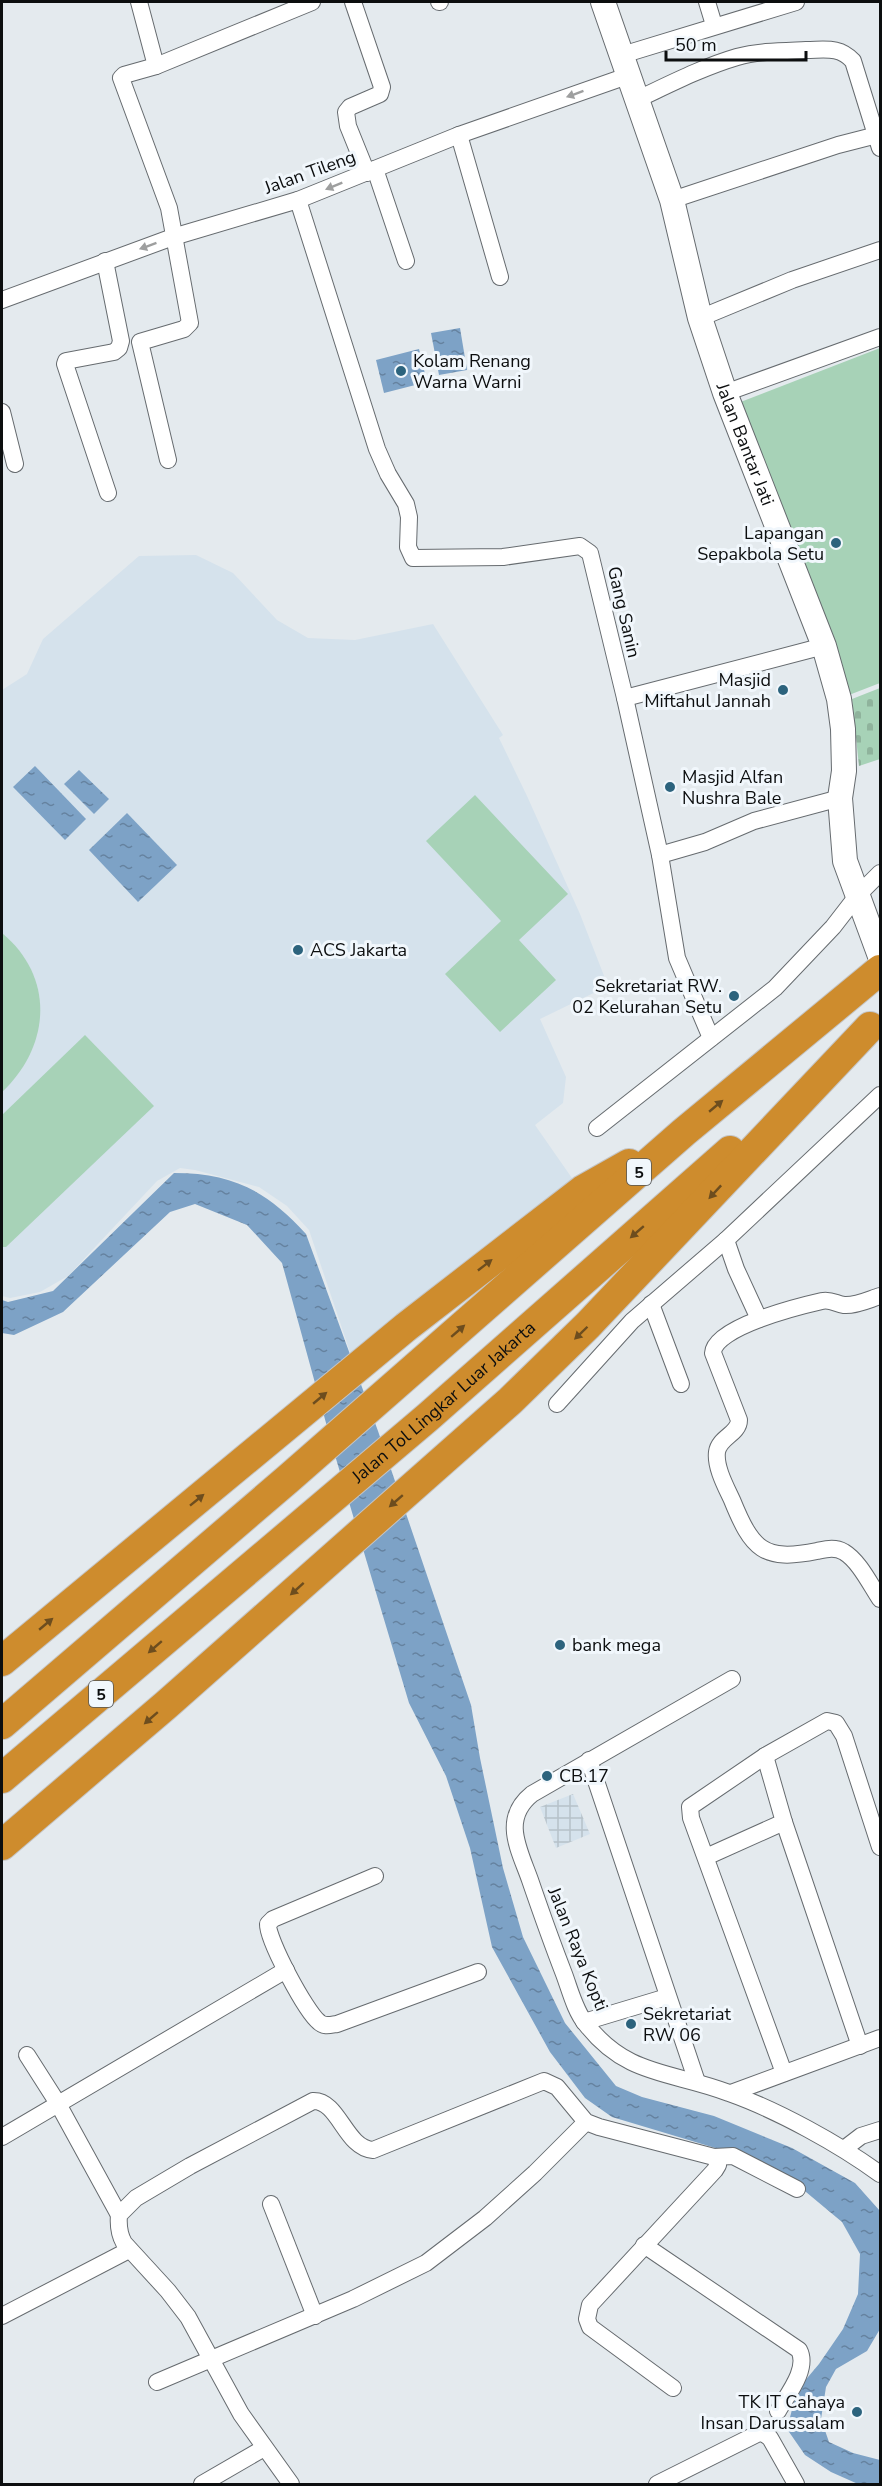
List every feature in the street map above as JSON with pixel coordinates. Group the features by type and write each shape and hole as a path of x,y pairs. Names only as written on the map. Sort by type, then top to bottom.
{"highway":[{"name":"5","path":"2,1724 414,1370 684,1132 880,970"},
{"path":"2,1845 166,1705 510,1401 588,1326 875,1022"},
{"name":"Jalan Tol Lingkar Luar Jakarta","path":"2,1778 428,1417 875,1022"},
{"path":"2,1661 406,1327 583,1190 684,1132"}],"street":[{"path":"139,2 156,66"},
{"path":"168,460 140,342 184,329 190,323 169,208 121,81 124,75 156,66 312,2"},
{"path":"353,2 375,60 382,87 380,94 350,107 346,112 348,126 371,171 406,261"},
{"name":"Jalan Bantar Jati","path":"603,2 672,200 700,318 725,393 824,646 839,699 843,729 844,771 840,798 844,855 880,956"},
{"path":"707,2 714,25"},
{"name":"Jalan Tileng","path":"2,300 173,237 298,200 626,65 714,25 796,2"},
{"path":"638,99 714,65 738,57 770,52 835,49 846,54 853,61 879,142 838,145 672,200"},
{"path":"459,135 500,277"},
{"name":"Gang Sanin","path":"298,200 378,449 388,474 406,504 409,517 409,551 413,558 503,556 580,546 590,553 660,855 677,958 711,1038"},
{"path":"700,318 792,280 880,250"},
{"path":"105,261 121,341 119,348 114,352 66,361 65,364 108,493"},
{"path":"725,393 880,337"},
{"path":"2,412 15,464"},
{"path":"625,698 824,646"},
{"path":"660,855 705,842 754,822 840,798"},
{"path":"597,1128 775,988 880,873"},
{"path":"557,1404 632,1321 726,1240 880,1095"},
{"path":"726,1240 736,1269 759,1319"},
{"path":"880,1296 849,1305 824,1300 759,1319 728,1334 713,1348 715,1360 740,1420 737,1428 722,1441 717,1451 718,1467 732,1502 754,1543 770,1553 782,1556 831,1548 842,1551 857,1566 880,1599"},
{"path":"651,1304 681,1384"},
{"name":"Jalan Raya Kopti","path":"732,1679 532,1794 517,1810 514,1820 515,1834 569,1987 584,2022 606,2047 627,2061 664,2075 697,2082 731,2093 844,2150 880,2174"},
{"path":"784,2073 691,1818 690,1807 695,1801 765,1756 827,1721 836,1723 844,1736 880,1847"},
{"path":"765,1756 784,1822 860,2046"},
{"path":"590,1760 697,2082"},
{"path":"706,1857 784,1822"},
{"path":"375,1876 270,1921 269,1933 286,1971 315,2019 322,2025 328,2026 478,1972"},
{"path":"2,2137 57,2102 286,1971"},
{"path":"584,2022 667,1997"},
{"path":"731,2093 880,2038"},
{"path":"27,2055 57,2102 119,2215 120,2236 129,2250 168,2291 188,2317 241,2414 291,2484"},
{"path":"119,2215 136,2198 190,2166 313,2101 325,2104 356,2142 368,2150 378,2149 544,2081 557,2087 586,2122 631,2137 714,2157 734,2156 797,2189"},
{"path":"158,2382 211,2357 315,2316 426,2263 494,2211 586,2122"},
{"path":"844,2150 861,2136 880,2130"},
{"path":"673,2388 590,2327 587,2319 590,2305 715,2170 718,2165 714,2157"},
{"path":"271,2204 315,2316"},
{"path":"644,2245 799,2350 803,2359 801,2369 778,2411"},
{"path":"2,2316 129,2250"},
{"path":"657,2484 761,2432 768,2435 796,2484"},
{"path":"202,2484 264,2448"}],"shaded area":[{"name":"ACS Jakarta","path":"196,555 233,573 277,620 308,638 355,640 433,624 503,735 499,738 580,914 608,986 540,1019 566,1077 563,1103 535,1125 574,1181 352,1358 309,1230 287,1206 259,1187 195,1170 180,1168 157,1181 68,1276 40,1292 10,1298 2,1296 2,690 27,674 43,639 139,556"},
{"path":"573,1794 590,1834 556,1848 540,1807"}],"green space":[{"name":"Lapangan Sepakbola Setu","path":"880,348 880,683 849,695 738,403"},
{"path":"880,688 880,759 859,766 852,699"},
{"path":"475,795 568,894 519,940 556,980 500,1032 445,974 501,921 426,841"},
{"path":"2,933 19,951 32,970 38,991 40,1012 37,1034 30,1054 18,1074 2,1092"},
{"path":"85,1035 154,1106 6,1247 2,1247 2,1115"}],"water":[{"name":"Kolam Renang Warna Warni","path":"460,328 467,370 439,375 431,333"},
{"name":"Kolam Renang Warna Warni","path":"419,349 427,382 384,393 376,360"},
{"path":"35,766 86,819 65,840 13,787"},
{"path":"79,770 109,799 94,814 64,784"},
{"path":"127,813 177,865 138,902 89,850"},
{"path":"174,1173 214,1176 248,1187 277,1206 306,1234 378,1431 471,1705 503,1868 523,1937 565,2023 616,2086 642,2097 714,2116 792,2148 855,2183 880,2211 880,2329 867,2351 836,2369 826,2387 821,2419 829,2442 853,2453 880,2460 880,2484 858,2484 831,2472 805,2455 787,2429 797,2390 819,2364 843,2329 858,2294 860,2254 842,2222 800,2187 742,2156 612,2117 585,2098 550,2052 492,1947 470,1848 446,1776 409,1703 334,1452 282,1263 247,1225 195,1204 170,1212 63,1312 14,1335 2,1333 2,1300 8,1302 53,1291"}],"place":[{"name":"Kolam Renang Warna Warni","path":"401,371"},
{"name":"Lapangan Sepakbola Setu","path":"836,543"},
{"name":"Masjid Miftahul Jannah","path":"783,690"},
{"name":"Masjid Alfan Nushra Bale","path":"670,787"},
{"name":"ACS Jakarta","path":"298,950"},
{"name":"Sekretariat RW. 02 Kelurahan Setu","path":"734,996"},
{"name":"bank mega","path":"560,1645"},
{"name":"CB.17","path":"547,1776"},
{"name":"Sekretariat RW 06","path":"631,2024"},
{"name":"TK IT Cahaya Insan Darussalam","path":"857,2412"}]}
